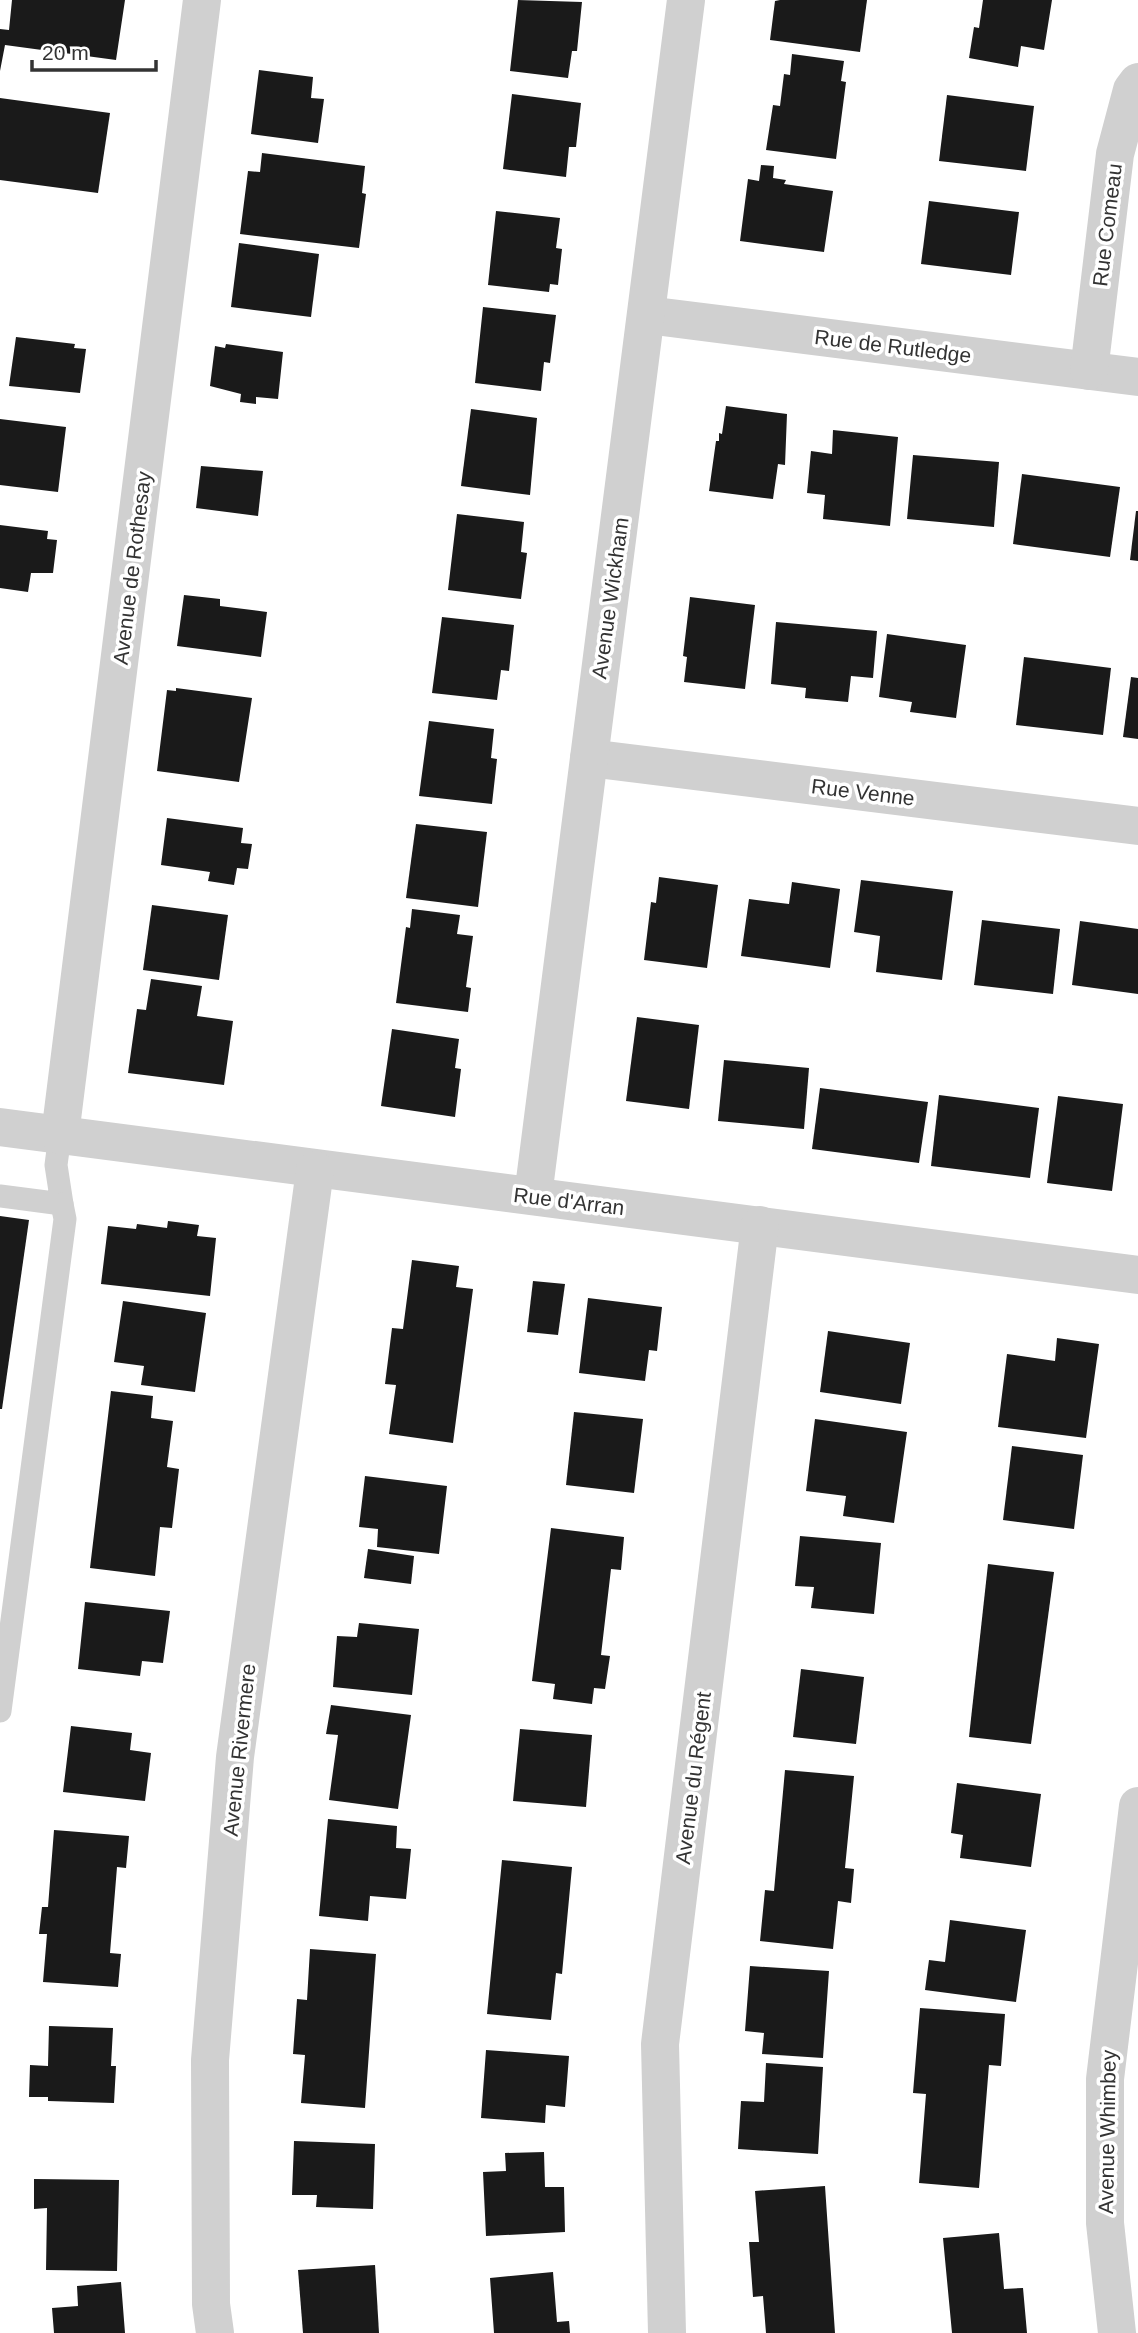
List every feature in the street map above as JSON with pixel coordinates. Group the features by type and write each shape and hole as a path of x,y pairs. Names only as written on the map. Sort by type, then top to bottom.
{"street":[{"name":"Avenue de Rothesay","path":"60,1135 202,0"},
{"name":"Avenue Wickham","path":"533,1196 686,0"},
{"name":"Rue Comeau","path":"1089,371 1115,153 1132,90 1138,82"},
{"name":"Rue de Rutledge","path":"647,315 1138,377"},
{"name":"Rue Venne","path":"589,758 1138,826"},
{"name":"Rue d'Arran","path":"0,1127 1138,1275"},
{"name":"Avenue Rivermere","path":"215,2333 211,2304 210,2060 233,1784 315,1170"},
{"name":"Avenue du Régent","path":"667,2333 660,2044 760,1225"},
{"name":"Avenue Whimbey","path":"1117,2333 1105,2223 1105,2079 1138,1806"}],"lane":[{"path":"0,1711 65,1219 56,1165 60,1135"},
{"path":"0,1196 62,1204"}],"building":[{"path":"12,0 125,0 116,60 5,45 0,71 0,29 9,30"},
{"path":"518,0 582,2 577,51 572,51 568,78 510,71"},
{"path":"867,0 860,52 770,40 775,1"},
{"path":"983,0 1052,0 1044,50 1021,46 1018,67 969,58 974,27 979,28"},
{"path":"792,54 844,61 841,81 846,82 836,159 766,150 773,105 780,106 784,74 790,75"},
{"path":"259,70 313,77 311,98 324,99 318,143 251,134"},
{"path":"512,94 581,103 576,147 569,147 566,177 503,169"},
{"path":"947,95 1034,106 1026,171 939,161"},
{"path":"0,98 110,113 98,193 0,180"},
{"path":"262,153 365,166 362,193 366,194 359,248 240,234 248,171 260,172"},
{"path":"761,165 774,166 773,178 786,180 784,184 833,191 824,252 740,241 748,179 759,181"},
{"path":"929,201 1019,212 1011,275 921,264"},
{"path":"496,211 560,218 556,248 562,249 558,285 550,284 549,292 488,285"},
{"path":"239,243 319,254 311,317 231,307"},
{"path":"483,307 556,315 550,363 544,362 541,391 475,383"},
{"path":"16,337 75,344 74,348 86,349 80,393 9,386"},
{"path":"226,344 283,352 278,399 256,397 256,404 240,402 241,394 210,386 215,346 225,348"},
{"path":"726,406 787,414 785,465 778,464 773,499 709,491 716,441 719,441 719,433 722,434"},
{"path":"471,409 537,418 530,495 461,486"},
{"path":"0,419 66,427 58,492 0,485"},
{"path":"833,430 898,437 890,526 823,519 825,495 807,493 811,451 832,454"},
{"path":"913,455 999,462 994,527 907,519"},
{"path":"201,466 263,471 258,516 196,508"},
{"path":"1022,474 1120,487 1110,557 1013,544"},
{"path":"1138,511 1138,561 1130,560"},
{"path":"457,514 524,522 521,552 527,553 521,599 448,590"},
{"path":"0,525 48,531 47,539 57,540 53,573 31,573 28,592 0,588"},
{"path":"184,595 220,599 220,606 267,612 261,657 177,646"},
{"path":"690,597 755,605 745,689 684,682 687,657 683,656"},
{"path":"442,617 514,625 509,671 501,670 497,700 432,693"},
{"path":"776,622 877,631 873,678 851,676 848,702 805,698 806,688 771,684"},
{"path":"887,634 966,645 956,718 910,712 912,702 879,697"},
{"path":"1024,657 1111,668 1103,735 1016,725"},
{"path":"1131,677 1138,678 1138,739 1123,737"},
{"path":"176,688 252,698 239,782 157,771 167,690 176,691"},
{"path":"429,721 494,729 491,758 497,759 492,804 419,796"},
{"path":"167,818 243,828 241,843 252,844 248,869 237,868 234,885 208,881 210,872 161,865"},
{"path":"416,824 487,832 478,907 406,898"},
{"path":"659,877 718,885 707,968 644,960 651,902 656,903"},
{"path":"861,880 953,891 942,980 876,972 880,936 854,932"},
{"path":"792,882 840,889 830,968 741,956 749,899 789,904"},
{"path":"152,905 228,915 219,980 143,970"},
{"path":"412,909 460,915 457,934 473,936 466,987 471,988 468,1012 396,1003 406,927 410,928"},
{"path":"982,920 1060,929 1053,994 974,985"},
{"path":"1080,921 1138,929 1138,994 1072,985"},
{"path":"151,979 202,986 197,1016 233,1021 224,1085 128,1073 137,1009 146,1010"},
{"path":"637,1017 699,1025 689,1109 626,1101"},
{"path":"392,1029 459,1039 455,1068 461,1069 455,1117 381,1106"},
{"path":"724,1060 809,1068 804,1129 718,1121"},
{"path":"820,1088 928,1102 919,1163 812,1149"},
{"path":"939,1095 1039,1108 1030,1178 931,1166"},
{"path":"1058,1096 1123,1104 1112,1191 1047,1183"},
{"path":"0,1216 29,1220 2,1409 0,1409"},
{"path":"168,1221 199,1225 197,1236 216,1238 210,1296 101,1284 108,1226 136,1229 137,1224 167,1228"},
{"path":"412,1260 459,1266 456,1287 473,1289 453,1443 389,1434 396,1385 385,1384 392,1328 403,1329"},
{"path":"533,1281 565,1284 558,1335 527,1332"},
{"path":"588,1298 662,1307 657,1351 649,1350 645,1381 579,1373"},
{"path":"123,1301 206,1313 195,1392 141,1385 144,1366 114,1362"},
{"path":"828,1331 910,1343 901,1404 820,1392"},
{"path":"1057,1338 1099,1344 1086,1438 998,1427 1007,1354 1055,1361"},
{"path":"111,1391 153,1396 151,1418 173,1421 167,1467 179,1469 172,1528 160,1527 155,1576 90,1568"},
{"path":"574,1412 643,1419 634,1493 566,1485"},
{"path":"815,1419 907,1432 894,1523 843,1516 846,1496 806,1491"},
{"path":"1012,1446 1083,1455 1074,1529 1003,1520"},
{"path":"365,1476 447,1486 439,1554 377,1547 378,1529 359,1527"},
{"path":"551,1528 624,1537 621,1570 611,1569 601,1655 610,1656 605,1689 594,1688 592,1704 553,1699 555,1684 532,1681"},
{"path":"800,1536 881,1543 874,1614 811,1608 814,1587 795,1586"},
{"path":"368,1549 414,1556 411,1584 364,1578"},
{"path":"988,1564 1054,1572 1031,1744 969,1737"},
{"path":"85,1602 170,1611 163,1663 142,1661 140,1676 78,1669"},
{"path":"359,1623 419,1629 412,1695 333,1687 337,1636 357,1637"},
{"path":"801,1669 864,1677 856,1744 793,1737"},
{"path":"331,1705 411,1715 398,1809 329,1800 338,1735 326,1734"},
{"path":"71,1726 132,1733 130,1750 151,1753 145,1801 63,1792"},
{"path":"520,1729 592,1735 586,1807 513,1801"},
{"path":"785,1770 854,1776 845,1868 854,1869 851,1903 838,1901 833,1949 760,1941 765,1890 774,1891"},
{"path":"957,1783 1041,1794 1031,1867 960,1858 963,1835 951,1833"},
{"path":"328,1819 397,1826 396,1848 411,1849 406,1899 370,1896 368,1921 319,1916"},
{"path":"54,1830 129,1836 126,1868 117,1867 110,1953 121,1954 118,1987 43,1982 47,1934 39,1934 42,1907 48,1907"},
{"path":"502,1860 572,1867 562,1974 556,1973 551,2020 487,2014"},
{"path":"950,1920 1026,1930 1016,2002 925,1990 929,1960 945,1962"},
{"path":"310,1949 376,1954 365,2108 301,2103 305,2055 293,2054 297,1999 307,2000"},
{"path":"750,1966 829,1971 823,2058 762,2054 764,2033 745,2031"},
{"path":"920,2008 1005,2014 1001,2066 989,2065 979,2188 919,2183 926,2094 913,2093"},
{"path":"49,2026 113,2028 111,2066 116,2066 114,2103 48,2101 48,2097 29,2097 30,2065 48,2066"},
{"path":"486,2050 569,2056 565,2107 546,2105 545,2123 481,2118"},
{"path":"766,2063 823,2067 818,2154 738,2149 741,2101 764,2102"},
{"path":"294,2141 375,2144 373,2209 316,2207 317,2195 292,2195"},
{"path":"544,2152 545,2187 564,2187 565,2232 486,2236 483,2172 506,2171 505,2153"},
{"path":"34,2179 119,2180 117,2271 46,2270 47,2208 34,2209"},
{"path":"825,2186 835,2333 766,2333 763,2296 753,2297 749,2242 759,2242 755,2191"},
{"path":"999,2233 1004,2289 1023,2288 1027,2333 952,2333 943,2238"},
{"path":"375,2265 379,2333 303,2333 298,2270"},
{"path":"553,2272 557,2322 569,2321 570,2333 494,2333 490,2278"},
{"path":"121,2282 125,2333 54,2333 52,2308 78,2306 77,2286"}]}
